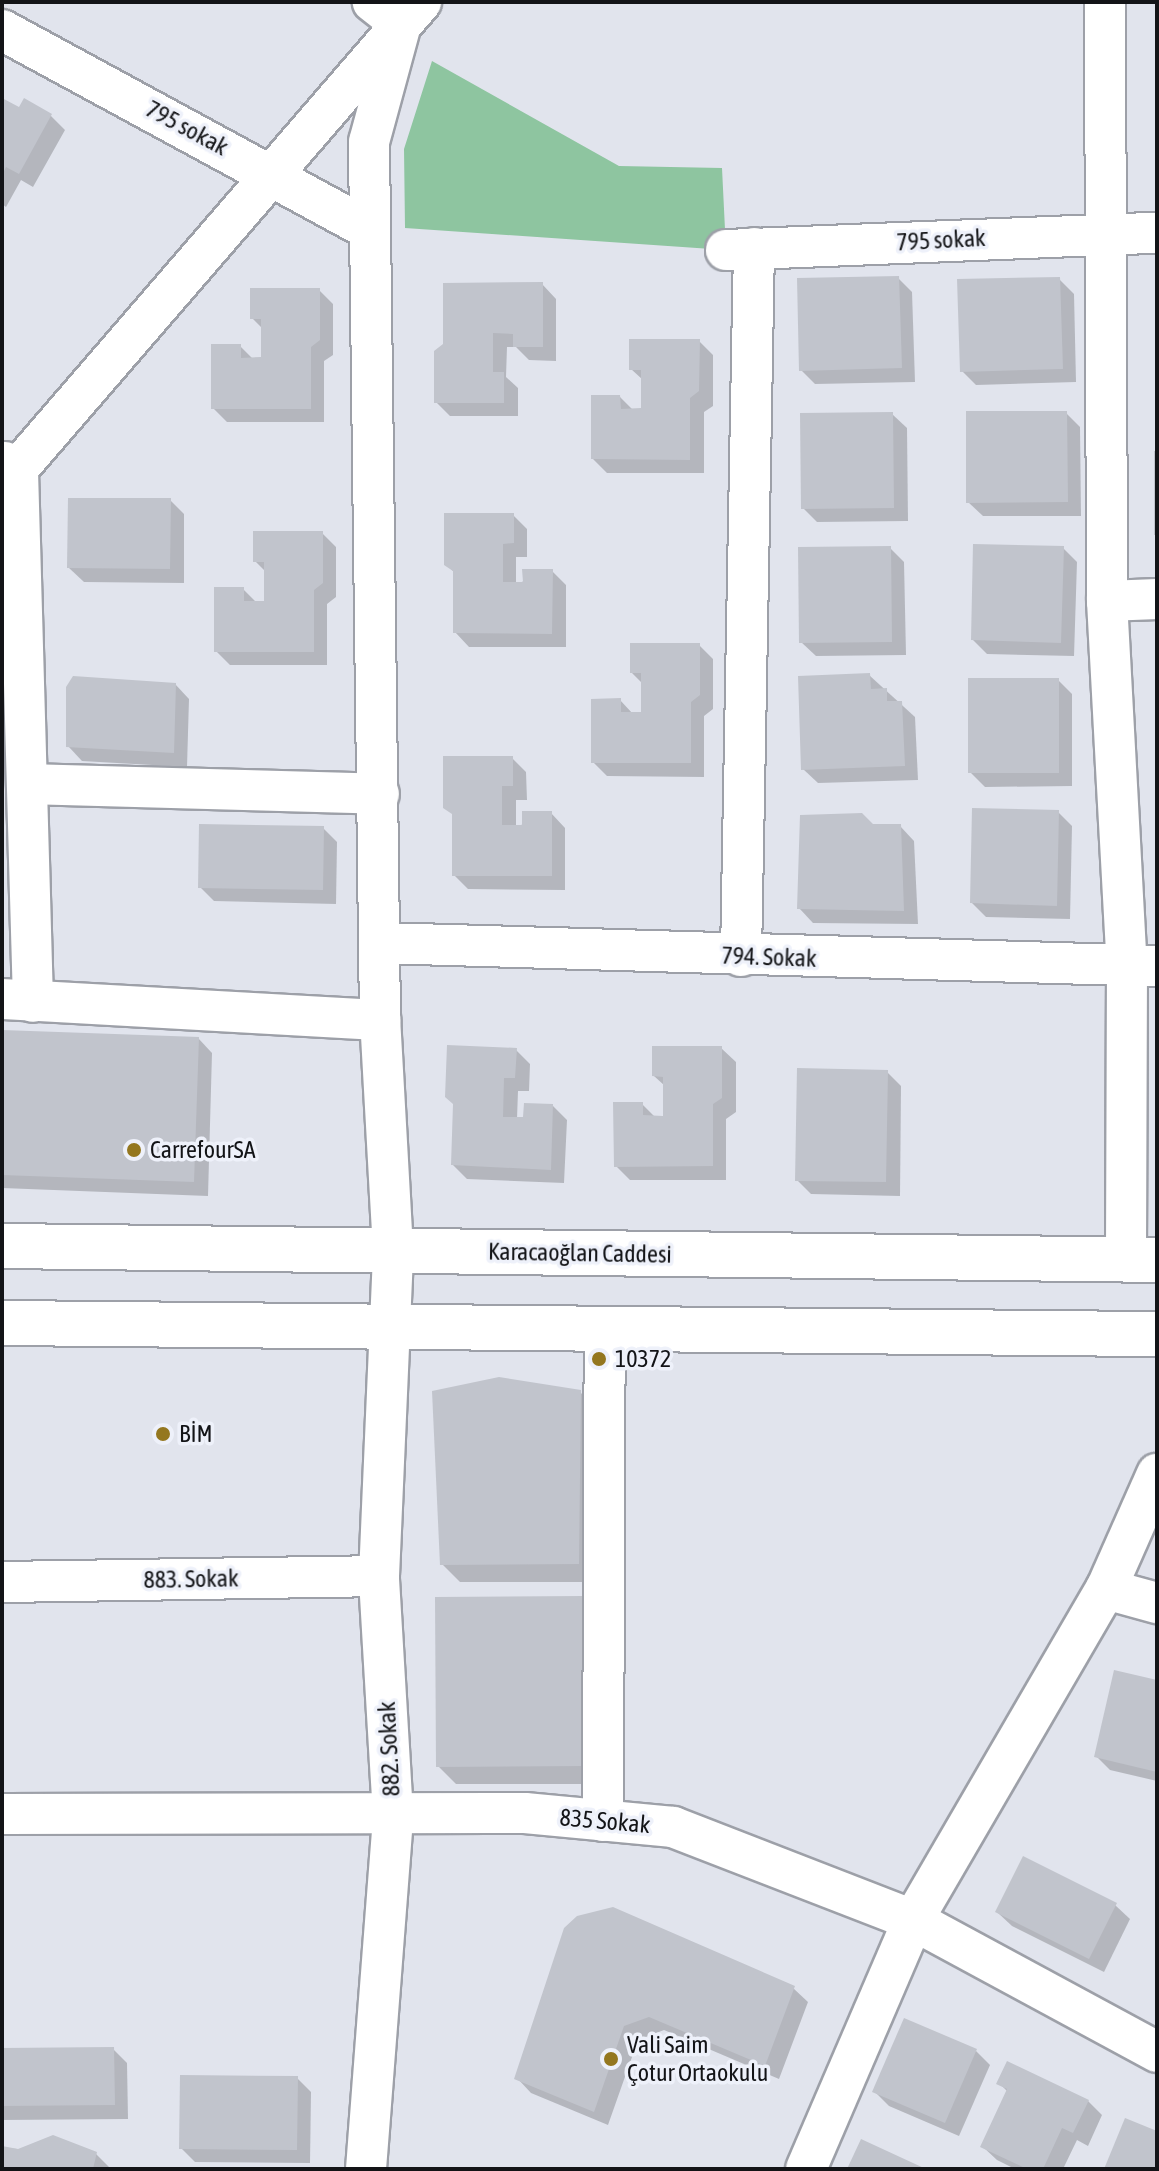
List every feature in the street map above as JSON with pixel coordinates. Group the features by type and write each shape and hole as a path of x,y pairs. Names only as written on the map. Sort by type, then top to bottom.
{"main road":[{"name":"Karacaoğlan Caddesi","path":"2,1246 1141,1260"},
{"path":"2,1323 1157,1334"}],"street":[{"path":"1105,2 1109,232 1107,601 1142,966 1141,1260"},
{"path":"380,1020 18,1000 28,784 7,473 270,172 398,9"},
{"name":"882. Sokak","path":"366,2169 393,1815 379,1576 393,1250 380,1020 382,943 369,142 398,9"},
{"name":"795 sokak","path":"2,30 270,172 369,229"},
{"name":"795 sokak","path":"741,956 740,249 1109,232 1157,233"},
{"path":"1107,601 1157,599"},
{"path":"28,784 379,794"},
{"name":"794. Sokak","path":"382,943 1142,966"},
{"path":"603,1821 605,1330"},
{"path":"806,2169 913,1920 1106,1589 1157,1474"},
{"name":"883. Sokak","path":"2,1582 379,1576"},
{"path":"1106,1589 1157,1603"},
{"name":"835 Sokak","path":"2,1814 525,1813 673,1827 913,1920 1157,2052"}],"green space":[{"path":"432,61 619,166 722,168 726,250 405,228 404,149"}],"building":[{"path":"2,98 19,107 24,98 52,114 19,174 6,167 2,175"},
{"path":"899,276 902,368 799,371 797,278"},
{"path":"1060,277 1063,369 960,372 957,279"},
{"path":"543,282 543,347 513,347 513,334 493,333 493,372 504,372 504,403 434,403 434,351 443,344 443,283"},
{"path":"250,288 320,288 320,340 311,347 311,409 211,409 211,344 241,344 241,358 261,357 261,319 250,319"},
{"path":"629,339 700,339 699,391 690,398 690,460 591,459 591,395 620,395 621,409 641,408 641,370 629,370"},
{"path":"966,411 1067,411 1068,502 966,503"},
{"path":"893,412 894,508 801,509 800,413"},
{"path":"1154,451 1157,451 1157,535 1154,535"},
{"path":"68,498 171,498 170,569 67,568"},
{"path":"444,513 514,513 514,543 503,544 503,582 523,582 522,569 553,569 552,634 453,633 453,571 444,565"},
{"path":"253,531 323,531 323,583 314,590 314,652 214,652 214,587 244,587 244,601 264,601 264,562 253,562"},
{"path":"973,544 1064,546 1061,643 971,640"},
{"path":"891,546 892,642 799,643 798,547"},
{"path":"630,643 700,643 700,695 691,702 691,763 591,763 591,699 621,698 621,712 641,712 641,673 630,673"},
{"path":"870,673 871,689 887,688 887,701 902,701 905,766 801,770 798,676"},
{"path":"73,676 176,683 174,753 66,747 66,687"},
{"path":"968,678 1059,678 1059,773 968,773"},
{"path":"443,756 513,756 513,786 502,786 502,825 522,825 522,811 552,811 552,876 452,876 452,814 443,808"},
{"path":"972,808 1059,810 1057,906 970,903"},
{"path":"862,813 873,824 901,824 904,911 797,909 800,815"},
{"path":"199,824 324,826 323,890 198,888"},
{"path":"2,1030 199,1037 194,1182 2,1175"},
{"path":"447,1045 517,1048 515,1078 504,1078 503,1117 523,1117 524,1103 553,1104 551,1170 451,1165 453,1104 445,1097"},
{"path":"652,1046 722,1046 722,1098 713,1104 713,1166 614,1167 613,1102 643,1102 643,1115 663,1116 663,1077 652,1076"},
{"path":"797,1068 888,1070 886,1182 795,1181"},
{"path":"499,1377 581,1390 579,1564 440,1565 432,1391"},
{"path":"583,1596 584,1766 436,1767 435,1597"},
{"path":"1114,1670 1157,1680 1157,1772 1094,1757"},
{"path":"1023,1856 1117,1903 1089,1959 995,1912"},
{"path":"613,1907 795,1986 765,2066 649,2017 624,2026 594,2112 514,2079 564,1928 577,1916"},
{"path":"904,2018 977,2049 945,2123 872,2092"},
{"path":"114,2047 115,2105 2,2106 2,2048"},
{"path":"1007,2061 1089,2100 1073,2133 1062,2128 1043,2169 1027,2169 980,2147 1007,2089 996,2084"},
{"path":"180,2075 298,2076 297,2150 179,2149"},
{"path":"1125,2118 1157,2131 1157,2169 1104,2169"},
{"path":"53,2135 97,2152 93,2169 2,2169 2,2146 18,2149"},
{"path":"861,2139 926,2169 847,2169"}],"place":[{"name":"CarrefourSA","path":"134,1150"},
{"name":"10372","path":"599,1359"},
{"name":"BİM","path":"163,1434"},
{"name":"Vali Saim Çotur Ortaokulu","path":"611,2059"}]}
